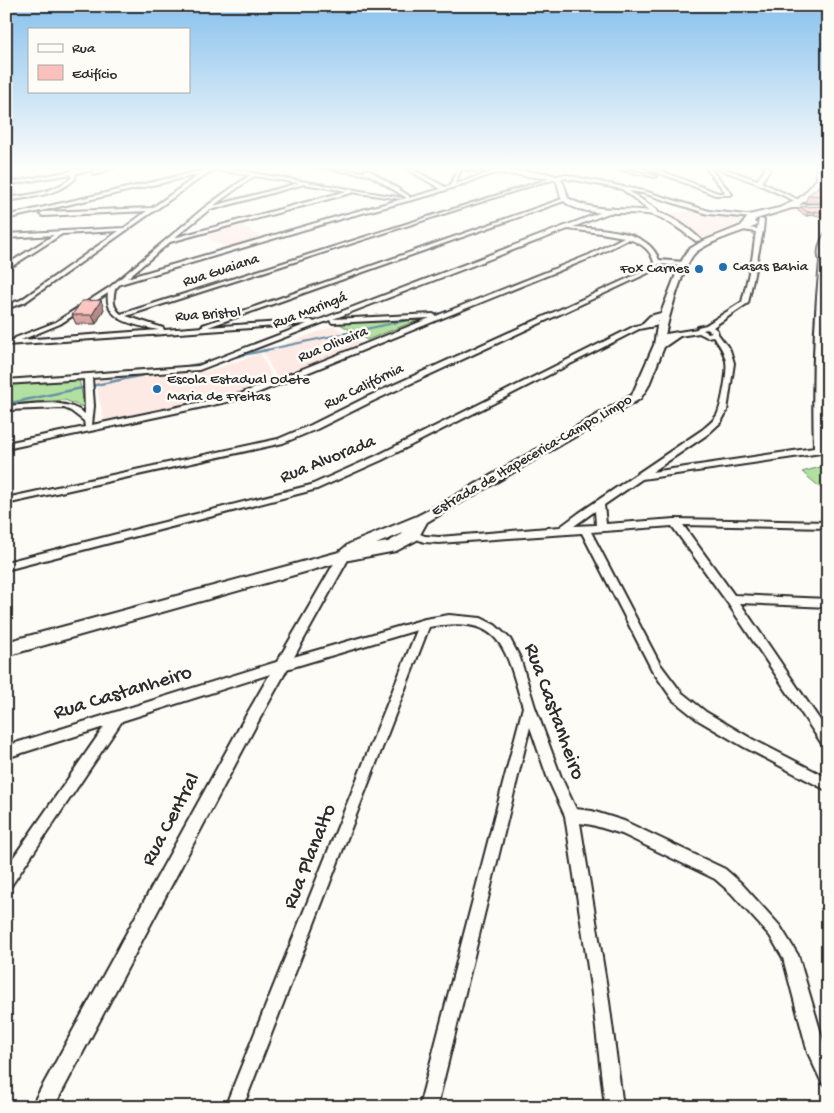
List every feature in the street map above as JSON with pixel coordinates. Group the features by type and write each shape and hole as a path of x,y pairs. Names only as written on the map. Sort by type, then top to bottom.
{"main road":[{"path":"696,243 718,238 742,228 756,218"},
{"path":"826,264 823,247 828,236"},
{"name":"Estrada de Itapecerica-Campo Limpo","path":"344,556 354,548 422,519 636,397 642,388 684,264 696,243"},
{"path":"643,326 654,318 661,330 678,336"},
{"name":"Estrada de Itapecerica-Campo Limpo","path":"6,649 344,556 391,547 412,536 422,519"}],"street":[{"path":"6,307 23,301 141,218"},
{"path":"6,343 58,323 112,288 195,218"},
{"path":"167,242 255,218"},
{"path":"118,283 343,218"},
{"name":"Rua Guaiana","path":"120,316 427,218"},
{"path":"197,329 511,218"},
{"name":"Rua Maringá","path":"6,382 199,368 592,218"},
{"path":"664,218 671,221 696,243"},
{"path":"708,327 745,303 760,231 756,218"},
{"path":"567,228 600,231 629,237 650,248 657,262 684,264"},
{"path":"742,228 760,231"},
{"path":"6,236 124,229"},
{"path":"6,268 61,233"},
{"name":"Rua Oliveira","path":"6,446 89,425 242,396 591,256 629,237"},
{"name":"Rua Califórnia","path":"6,501 280,441 635,278 653,268 657,262"},
{"path":"818,451 816,389 820,282 826,264"},
{"path":"112,288 111,307 120,316 170,331"},
{"name":"Rua Bristol","path":"6,343 197,329 442,315"},
{"path":"643,326 661,330"},
{"name":"Rua Alvorada","path":"6,566 314,487 378,458 643,326"},
{"path":"564,529 705,432 718,420 723,411 730,363 726,350 715,334 714,329 708,327 700,328 700,331 678,336"},
{"path":"700,331 707,335 715,334"},
{"path":"88,376 89,425"},
{"path":"6,408 64,406 74,409 89,425"},
{"path":"640,477 828,449"},
{"path":"599,504 601,526"},
{"path":"675,522 731,599 828,743"},
{"path":"399,529 412,536 438,540 499,537 564,529 675,522 828,525"},
{"path":"584,528 656,667 677,696 702,716 748,743 828,785"},
{"name":"Rua Central","path":"42,1107 249,724 344,556"},
{"path":"731,599 828,603"},
{"name":"Rua Castanheiro","path":"6,752 283,665 426,623 449,619 464,619 476,621 491,628 506,642 514,658 529,707 555,779 572,815 600,994 614,1107"},
{"name":"Rua Planalto","path":"234,1107 426,623"},
{"path":"428,1107 529,707"},
{"path":"8,877 118,717"},
{"path":"572,815 592,818 624,828 720,874 736,888 775,931 790,955 817,1053 828,1076"}],"shaded area":[{"path":"672,218 737,218 746,220 707,238 697,236"},
{"path":"242,225 265,239 227,249 206,236"},
{"path":"334,326 361,343 277,378 263,352"},
{"name":"Escola Estadual Odete Maria de Freitas","path":"260,353 273,379 241,393 104,421 95,381 112,377 212,370"}],"green space":[{"path":"418,320 367,340 338,323"},
{"path":"79,379 85,408 65,400 6,404 6,384"},
{"path":"828,465 828,494 802,472"}],"building":[{"path":"101,300 92,315 72,315 82,301"}],"waterway":[{"path":"431,315 447,312"},
{"path":"261,351 418,318"},
{"path":"233,357 267,350"},
{"path":"179,368 212,361"},
{"path":"6,404 153,373"}],"place":[{"name":"Casas Bahia","path":"723,267"},
{"name":"Fox Carnes","path":"699,269"},
{"name":"Escola Estadual Odete Maria de Freitas","path":"157,389"}]}
